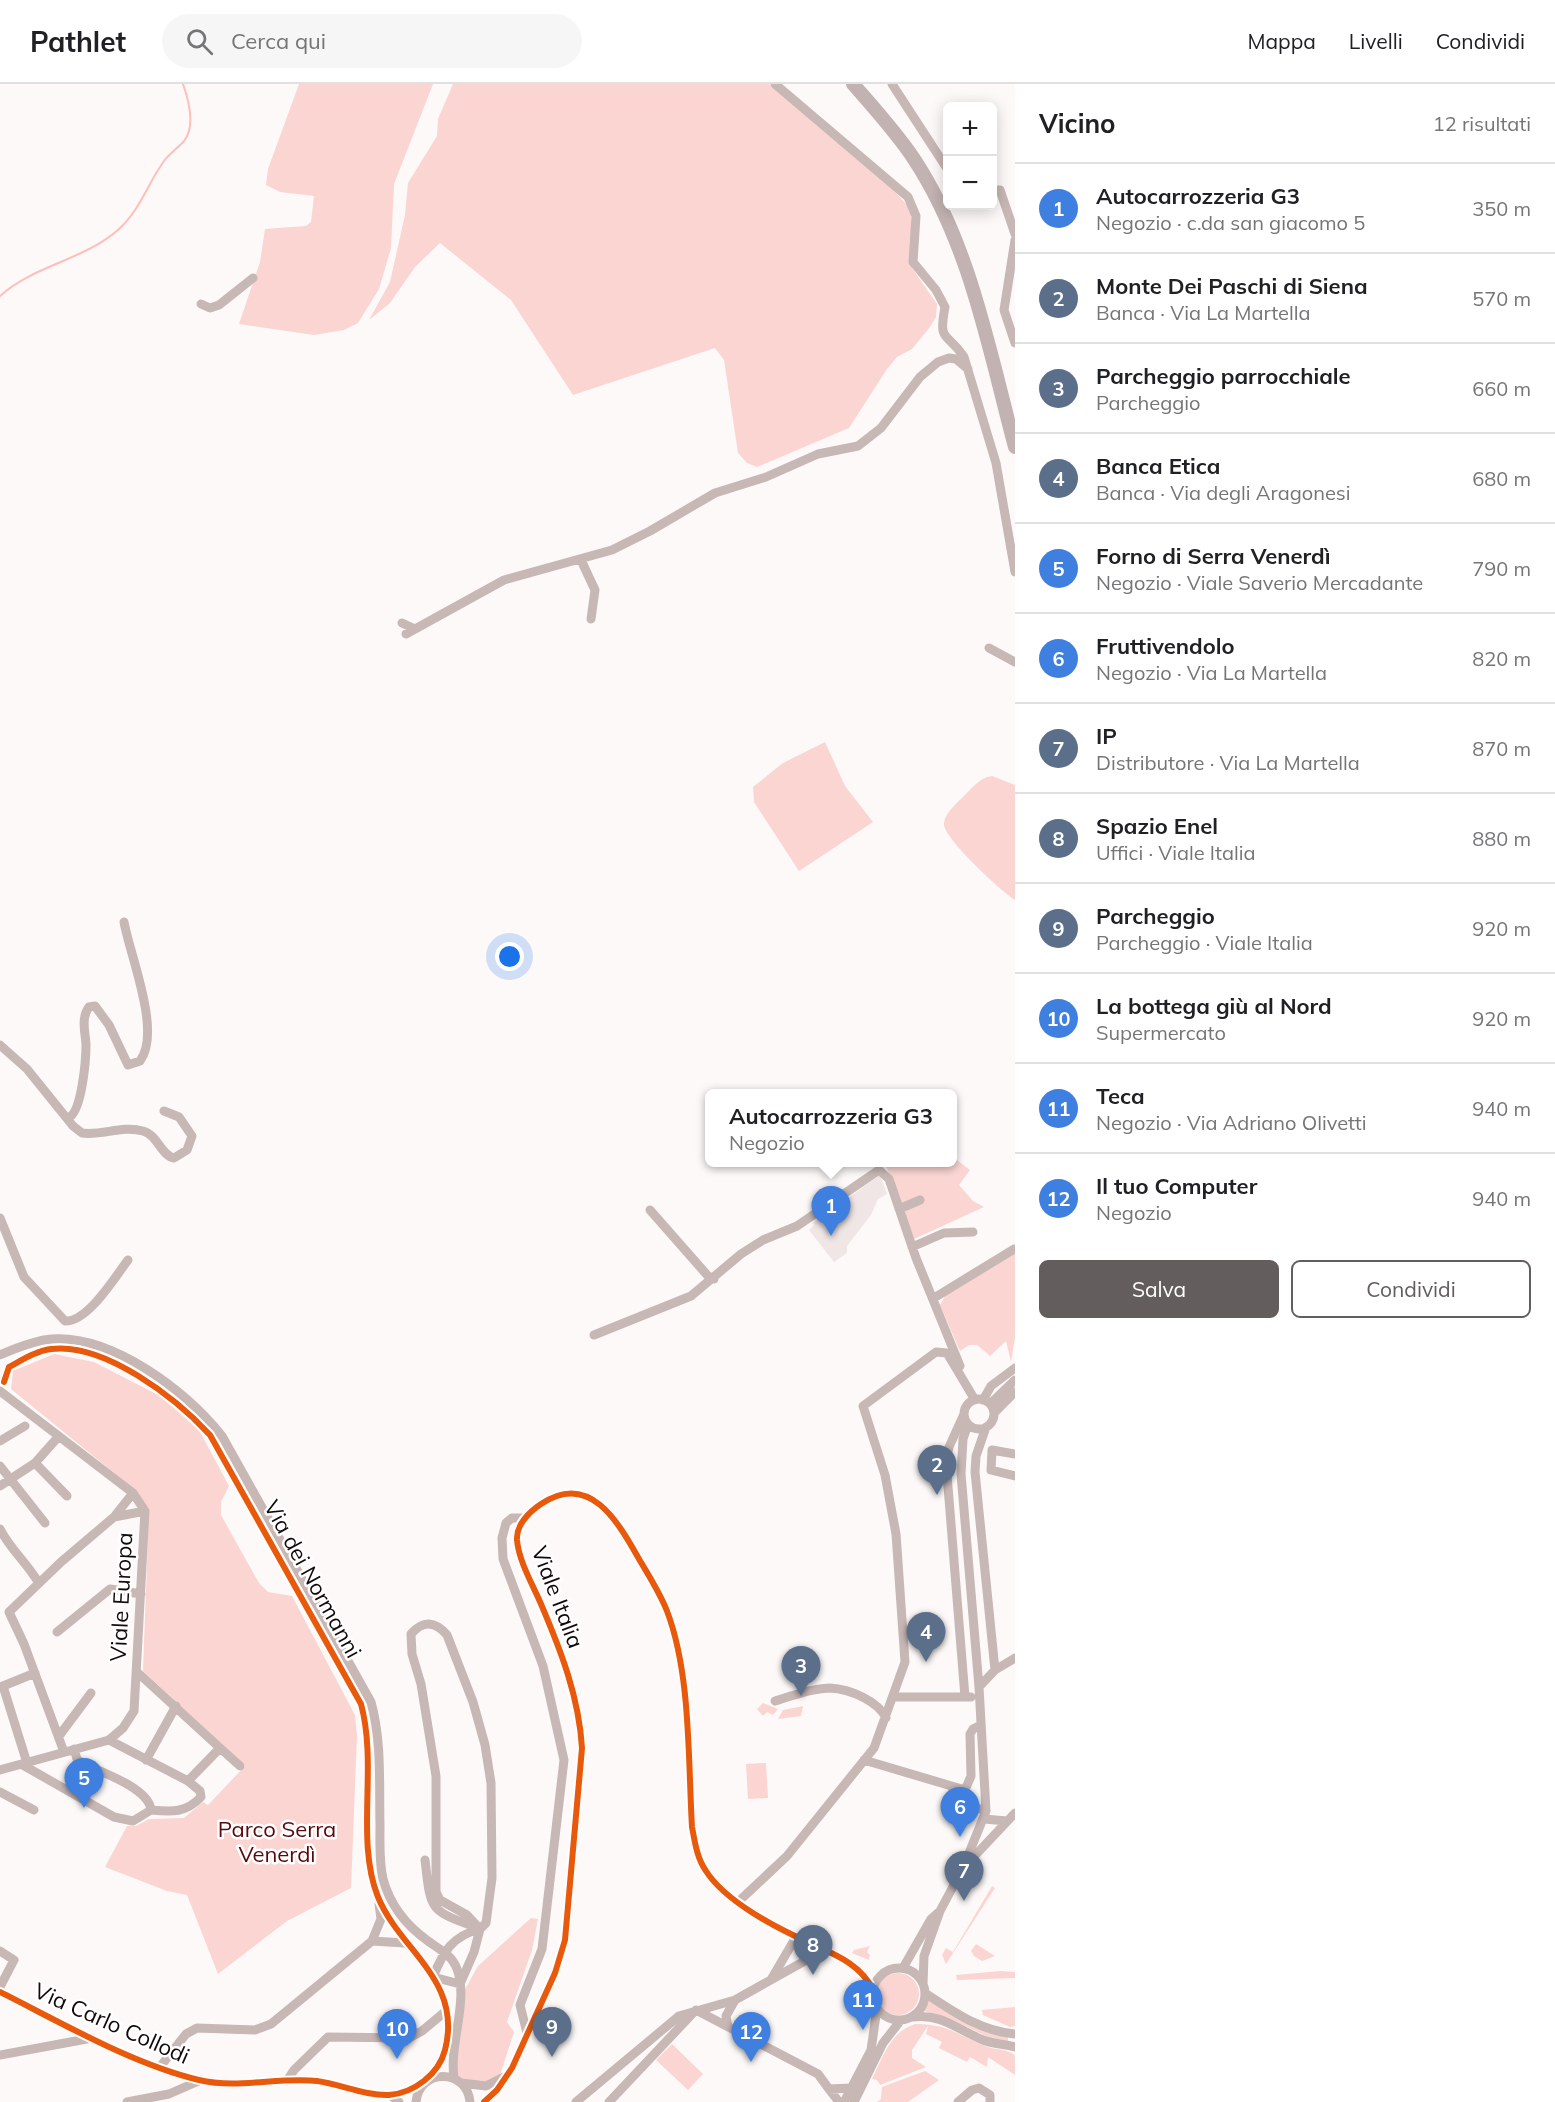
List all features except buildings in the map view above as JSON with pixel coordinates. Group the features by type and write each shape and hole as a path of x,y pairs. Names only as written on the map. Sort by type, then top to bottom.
{"highway":[{"path":"853,84 892,128 914,160 955,239 985,334 1015,447"}],"street":[{"path":"775,84 859,153 908,197 916,216 913,262 936,290 945,307 941,329 944,338 957,346 964,357 996,463 1015,572 1004,570"},
{"path":"892,84 943,162"},
{"path":"997,190 1000,190 1015,234"},
{"path":"1015,240 1004,310 1015,342"},
{"path":"201,304 210,308 219,306 253,278"},
{"path":"402,623 410,632 504,579 581,560 641,539 715,493 760,479 818,454 858,446 881,428 920,377 938,362 949,358 956,359 968,369"},
{"path":"581,560 595,590 591,619"},
{"path":"989,648 1015,662"},
{"path":"68,1118 76,1113 80,1099 86,1052 84,1018 89,1007 95,1006 102,1014 128,1065 140,1061 145,1053 147,1010 124,922"},
{"path":"0,1045 27,1069 82,1133 116,1128 147,1132 168,1156 174,1158 187,1150 192,1136 179,1117 164,1111"},
{"path":"594,1335 614,1324 691,1296 741,1254 763,1240 797,1226 839,1192 879,1170 886,1174 887,1185 899,1209 912,1247 957,1350 960,1375"},
{"path":"899,1209 920,1200"},
{"path":"650,1210 708,1276 714,1279"},
{"path":"0,1218 24,1277 65,1321 74,1319 99,1300 128,1260"},
{"path":"912,1247 944,1233 973,1232"},
{"path":"934,1298 978,1267 1014,1249"},
{"name":"Via dei Normanni","path":"0,1355 38,1341 54,1338 74,1340 104,1349 126,1359 171,1387 207,1416 222,1436 371,1702 378,1728 380,1857 384,1882 399,1913 413,1929 443,1951 457,1968 460,1984 453,2050 458,2080"},
{"name":"Via dei Normanni","path":"1,1384 9,1367 34,1354 50,1349 69,1348 116,1364 156,1388 174,1400 210,1435 361,1704 368,1727 369,1859 379,1899 433,1977 447,2011"},
{"path":"738,1902 787,1856 874,1748 886,1718 904,1662 896,1534 885,1474 863,1406 936,1352 947,1353 960,1375 986,1404 993,1420 986,1427 976,1456 975,1472 995,1670"},
{"path":"986,1404 991,1386 1015,1368"},
{"path":"986,1404 1015,1380"},
{"name":"Viale Europa","path":"1,1384 10,1398 133,1493 145,1510 134,1711 123,1728 109,1740"},
{"path":"854,2102 883,2043 923,2003 924,1956 937,1925 940,1911 963,1868 985,1815 980,1687 961,1474 964,1414 969,1403 986,1404 1015,1392"},
{"path":"965,1425 978,1429 986,1427"},
{"path":"965,1425 949,1447 946,1462 965,1697"},
{"path":"0,1441 25,1426"},
{"path":"0,1486 35,1463 59,1436"},
{"path":"949,1447 962,1453"},
{"path":"1015,1454 992,1450 990,1462 991,1470 1015,1476"},
{"path":"35,1463 67,1496"},
{"path":"0,1466 9,1481 45,1523"},
{"path":"64,1752 35,1673 4,1610 114,1517 133,1493"},
{"name":"Viale Italia","path":"484,2102 497,2090 508,2074 555,1973 565,1940 582,1748 580,1716 562,1655 522,1559 517,1540 519,1526 525,1518 544,1502 562,1493 593,1500 605,1507 615,1518 666,1609 680,1658 696,1848 713,1881 738,1902 796,1937 843,1958 867,1977 873,1990"},
{"path":"114,1517 145,1510"},
{"name":"Viale Italia","path":"525,1518 512,1518 506,1523 501,1538 503,1559 543,1666 564,1760 542,1949 520,2005 527,2033"},
{"path":"0,1529 9,1546 28,1564 38,1582"},
{"path":"57,1632 110,1589 141,1594"},
{"path":"480,1929 467,1915 440,1900 436,1892 436,1776 421,1684 410,1643 411,1634 422,1624 427,1623 442,1628 447,1635 473,1702 485,1745 491,1783 492,1878 486,1923 480,1929 450,1944 443,1951 433,1977 460,1984 474,1952 480,1929"},
{"path":"980,1687 995,1670 1015,1658"},
{"path":"137,1672 240,1766"},
{"path":"0,1770 24,1764 74,1749 109,1740 188,1781 200,1791 201,1797 192,1806 176,1811 151,1810 133,1821 114,1817 24,1764 3,1686 35,1673"},
{"path":"901,1674 903,1686 914,1697"},
{"path":"775,1701 831,1688 868,1699 881,1709 886,1718"},
{"path":"59,1736 91,1693"},
{"path":"893,1697 979,1697"},
{"path":"146,1760 176,1706"},
{"path":"981,1725 973,1729 970,1734 971,1776 962,1797 964,1802 985,1815 1007,1821"},
{"path":"188,1781 220,1748"},
{"path":"74,1749 77,1759 82,1763 140,1791 149,1800 151,1810"},
{"path":"864,1760 965,1790"},
{"path":"0,1792 34,1810"},
{"path":"963,1868 983,1851 1015,1813"},
{"path":"425,1860 430,1900 434,1907 443,1916 480,1929"},
{"path":"160,2067 186,2034 197,2028 255,2030 271,2024 372,1941 381,1919 379,1899"},
{"path":"903,1968 931,1919 940,1911"},
{"path":"770,1980 796,1937"},
{"path":"372,1941 405,1943 413,1948"},
{"path":"0,1951 14,1960 1,1981"},
{"path":"576,2102 671,2021 696,2010 735,2000 810,1958 829,1952"},
{"path":"867,1977 880,1976 893,1969 903,1968 914,1973 924,1989 946,2008 982,2027 998,2033 1015,2034"},
{"path":"844,2102 871,2050 877,2008 873,1990 880,1976"},
{"name":"Via Carlo Collodi","path":"0,1992 93,2038 160,2067 201,2080 316,2081 390,2095"},
{"path":"728,2027 726,2016 735,2000"},
{"path":"877,2008 890,2018 906,2019 927,2015 948,2021 981,2039 1015,2047"},
{"path":"696,2010 819,2074 839,2102"},
{"path":"609,2102 696,2010"},
{"path":"287,2081 294,2070 328,2037 409,2038 422,2031 447,2011 449,2022 440,2063 420,2088 416,2102"},
{"path":"0,2055 93,2038"},
{"path":"390,2095 441,2075 486,2086 508,2074"},
{"path":"127,2102 169,2094 201,2080"},
{"path":"458,2080 470,2102"},
{"path":"829,2089 851,2088"},
{"path":"958,2102 972,2090 979,2088 990,2095 990,2102"},
{"path":"390,2095 399,2102"}],"shaded area":[{"path":"880,1175 887,1194 878,1199 871,1215 847,1246 847,1253 834,1262 809,1230 814,1225 813,1223"}],"green space":[{"path":"299,84 433,84 394,184 391,248 379,289 358,323 344,330 314,335 239,324 260,262 265,229 306,226 311,222 314,196 280,192 266,185 268,169"},
{"path":"453,84 769,84 888,184 906,204 911,213 912,268 937,304 936,317 912,349 897,357 887,369 849,428 757,467 747,463 738,453 724,360 715,348 573,395 511,300 440,243 415,267 390,303 369,320 390,282 405,215 408,183 437,136 438,119"},
{"path":"825,742 845,786 873,822 799,871 754,802 753,787 783,763"},
{"path":"992,776 1015,785 1015,900 986,876 962,851 946,830 944,823 951,809 979,781"},
{"path":"957,1160 970,1170 959,1185 973,1201 984,1207 914,1239 887,1167 957,1167"},
{"path":"1015,1253 1015,1337 1011,1362 1006,1341 990,1356 977,1345 969,1345 960,1351 940,1305 948,1291"},
{"name":"Parco Serra Venerdì","path":"54,1354 94,1362 160,1396 199,1430 229,1486 221,1502 221,1515 259,1583 268,1592 292,1596 355,1715 357,1736 351,1888 287,1921 218,1974 187,1895 167,1891 105,1867 127,1826 136,1826 149,1819 184,1818 203,1802 208,1805 245,1766 143,1671 149,1509 135,1490 11,1389 13,1371"},
{"path":"763,1703 778,1709 773,1715 767,1712 763,1716 757,1709"},
{"path":"803,1706 801,1716 778,1719 783,1710"},
{"path":"766,1763 768,1798 748,1799 746,1764"},
{"path":"992,1886 995,1888 946,1964 942,1955 946,1948 953,1952"},
{"path":"531,1918 538,1919 532,1950 507,2022 514,2032 498,2081 461,2083 452,2066 459,2000 478,1966"},
{"path":"976,1944 995,1956 982,1961 974,1956 971,1951"},
{"path":"870,1946 867,1952 870,1955 869,1960 852,1953 854,1950"},
{"path":"1015,1972 1015,1978 957,1980 956,1975"},
{"path":"898,1973 913,1979 919,1994 913,2009 898,2015 883,2009 877,1994 883,1979"},
{"path":"927,1999 973,2027 1008,2037 1008,2041 992,2039 955,2021 921,2010"},
{"path":"1015,2007 1015,2026 1010,2027 983,2015 982,2010"},
{"path":"915,2024 946,2028 988,2047 1012,2053 1015,2055 1015,2075 988,2057 987,2067 970,2057 967,2062 939,2048 942,2042 926,2034 928,2026 912,2050 912,2058 926,2067 880,2085 877,2080 872,2079 888,2046 899,2033"},
{"path":"672,2044 703,2074 688,2090 656,2060"},
{"path":"925,2071 939,2080 908,2102 877,2102 881,2099 882,2087"}],"waterway":[{"path":"0,296 13,285 28,277 106,240 126,222 164,161 188,135 191,121 183,84"}],"cycle path":[{"path":"0,1992 123,2053 148,2064 199,2080 228,2083 317,2081 380,2095 407,2090 424,2081 431,2074 442,2059 448,2026 445,2004 438,1985 388,1916 378,1897 371,1875 367,1827 368,1752 361,1704 210,1435 196,1420 138,1375 93,1354 72,1349 51,1349 40,1352 9,1367 4,1382"},
{"path":"484,2102 497,2090 512,2068 555,1973 565,1940 582,1748 580,1729 573,1692 562,1657 523,1565 517,1540 521,1524 528,1515 541,1504 558,1495 574,1493 588,1497 612,1517 658,1591 667,1611 675,1636 684,1689 692,1827 698,1856 706,1871 725,1893 738,1903 781,1929 846,1961 861,1973 873,1990"}],"place":[{"name":"Autocarrozzeria G3","path":"831,1236"},
{"name":"Monte Dei Paschi di Siena","path":"937,1495"},
{"name":"Banca Etica","path":"926,1662"},
{"name":"Parcheggio parrocchiale","path":"801,1696"},
{"name":"Forno di Serra Venerdì","path":"84,1808"},
{"name":"Fruttivendolo","path":"960,1837"},
{"name":"IP","path":"964,1901"},
{"name":"Spazio Enel","path":"813,1975"},
{"name":"Teca","path":"863,2030"},
{"name":"Parcheggio","path":"552,2057"},
{"name":"La bottega giù al Nord","path":"397,2059"},
{"name":"Il tuo Computer","path":"751,2062"}]}
